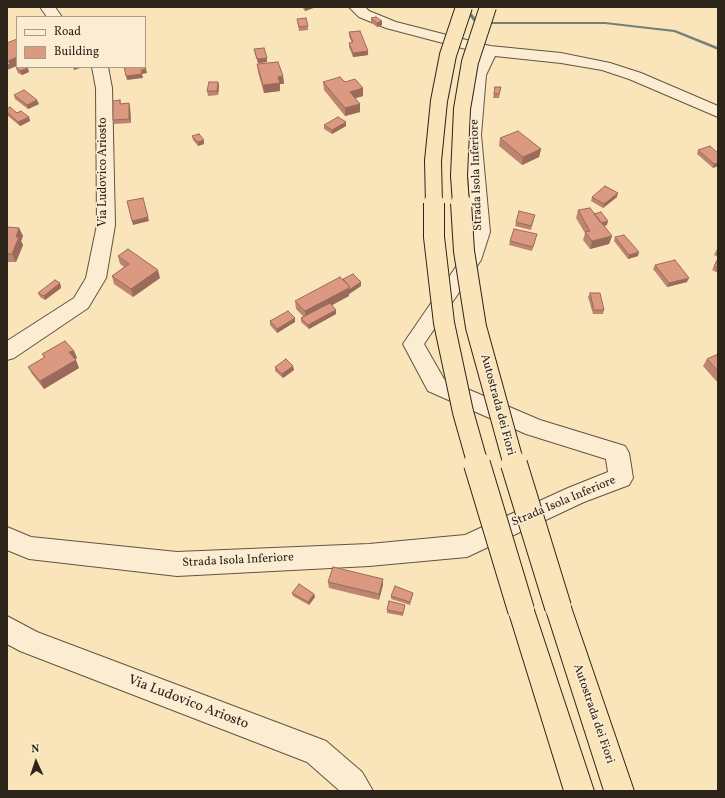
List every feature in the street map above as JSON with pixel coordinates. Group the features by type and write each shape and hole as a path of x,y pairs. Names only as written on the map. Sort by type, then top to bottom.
{"highway":[{"path":"464,7 448,56 439,101 433,161 434,237 444,323 463,412 521,610 579,791"},
{"name":"Autostrada dei Fiori","path":"488,7 470,62 462,109 459,176 464,251 476,327 505,436 558,608 619,791"}],"street":[{"path":"47,7 54,16"},
{"path":"356,7 364,14 391,25 490,51 561,58 605,66 635,76 718,112"},
{"name":"Strada Isola Inferiore","path":"7,538 29,548 177,564 369,555 467,546 576,495 621,478 617,453 534,427 436,385 413,344 471,260 481,232 473,135 478,75 490,51"},
{"name":"Via Ludovico Ariosto","path":"7,352 81,303 96,278 106,225 104,88 100,68"},
{"name":"Via Ludovico Ariosto","path":"7,629 37,645 316,751 352,782 358,791"}],"building":[{"path":"376,17 382,21 377,23 371,18"},
{"path":"306,18 308,26 299,27 297,19"},
{"path":"360,31 368,51 353,53 349,43 353,42 349,32"},
{"path":"16,39 16,57 8,61 7,60 7,43"},
{"path":"264,48 267,58 257,59 254,49"},
{"path":"278,62 283,76 278,77 280,83 263,85 257,64"},
{"path":"16,68 28,68 20,71"},
{"path":"124,68 146,68 141,70 142,74 126,76"},
{"path":"340,77 345,82 355,79 363,88 350,92 360,104 345,108 323,82"},
{"path":"209,82 218,82 217,91 207,91"},
{"path":"495,87 501,87 499,94 494,94"},
{"path":"24,90 37,100 27,105 14,95"},
{"path":"120,100 120,104 129,103 129,119 113,120 113,101"},
{"path":"10,107 17,113 21,111 29,117 18,122 7,112 7,109"},
{"path":"338,117 346,122 332,130 324,125"},
{"path":"518,131 541,149 523,157 500,138"},
{"path":"199,134 204,140 198,142 192,136"},
{"path":"710,146 718,153 718,163 714,164 698,150"},
{"path":"605,186 618,193 604,204 592,197"},
{"path":"143,198 148,217 132,221 127,201"},
{"path":"590,208 612,236 592,241 585,232 590,231 578,210"},
{"path":"519,211 535,215 531,226 516,222"},
{"path":"601,212 608,221 601,223 594,214"},
{"path":"7,227 19,228 16,237 19,237 12,254 7,254"},
{"path":"514,229 537,234 533,247 510,241"},
{"path":"624,235 639,252 629,255 615,237"},
{"path":"128,249 158,270 131,289 112,276 129,264 118,256"},
{"path":"675,260 689,278 669,283 655,265"},
{"path":"718,260 718,268 714,266"},
{"path":"353,274 361,282 349,290 349,286 343,279"},
{"path":"340,277 349,286 349,288 305,311 295,301"},
{"path":"55,280 60,283 44,296 38,293"},
{"path":"590,293 600,293 604,310 594,310"},
{"path":"330,303 336,310 308,325 301,318"},
{"path":"288,311 295,318 277,329 270,321"},
{"path":"65,341 74,351 69,352 76,360 40,381 28,367 45,357 42,354"},
{"path":"718,354 718,371 707,359"},
{"path":"286,359 293,366 282,374 275,367"},
{"path":"333,567 383,579 379,594 328,582"},
{"path":"299,584 314,594 308,602 292,593"},
{"path":"395,586 413,593 410,602 391,596"},
{"path":"389,601 405,605 403,613 387,610"}],"waterway":[{"path":"464,7 478,23 605,23 675,31 718,49"}]}
